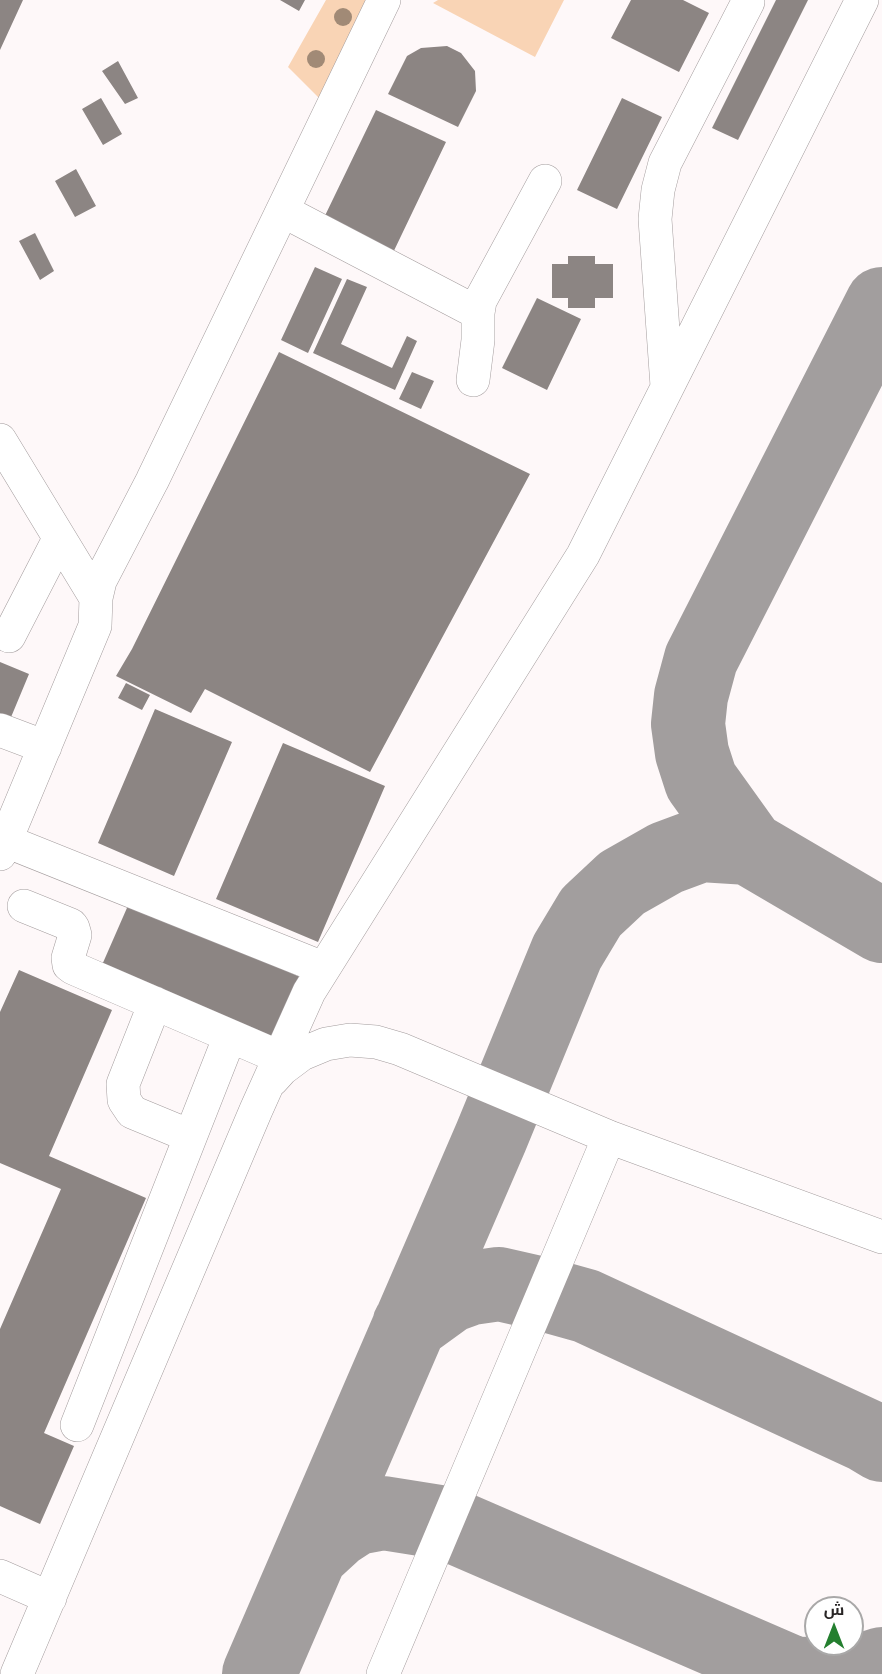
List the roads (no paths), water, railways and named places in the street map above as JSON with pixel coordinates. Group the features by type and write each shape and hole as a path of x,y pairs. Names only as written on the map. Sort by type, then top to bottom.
{"lane":[{"path":"323,968 3,848 95,626 96,598 100,581 152,481 384,0"},
{"path":"17,1674 279,1057 309,992 578,564 862,0"},
{"path":"667,388 655,219 658,190 665,163 748,2"},
{"path":"473,381 480,301 545,181"},
{"path":"283,211 478,313"},
{"path":"4,456 96,598"},
{"path":"9,636 59,539"},
{"path":"0,730 45,747"},
{"path":"24,906 74,928 75,935 68,958 69,965 73,968 279,1057"},
{"path":"155,1003 123,1084 124,1100 132,1112 190,1136"},
{"path":"77,1425 230,1036"},
{"path":"266,1089 282,1069 302,1054 326,1044 350,1040 375,1042 400,1049 609,1137 882,1237"},
{"path":"383,1674 609,1137"},
{"path":"0,1576 50,1598"}]}
